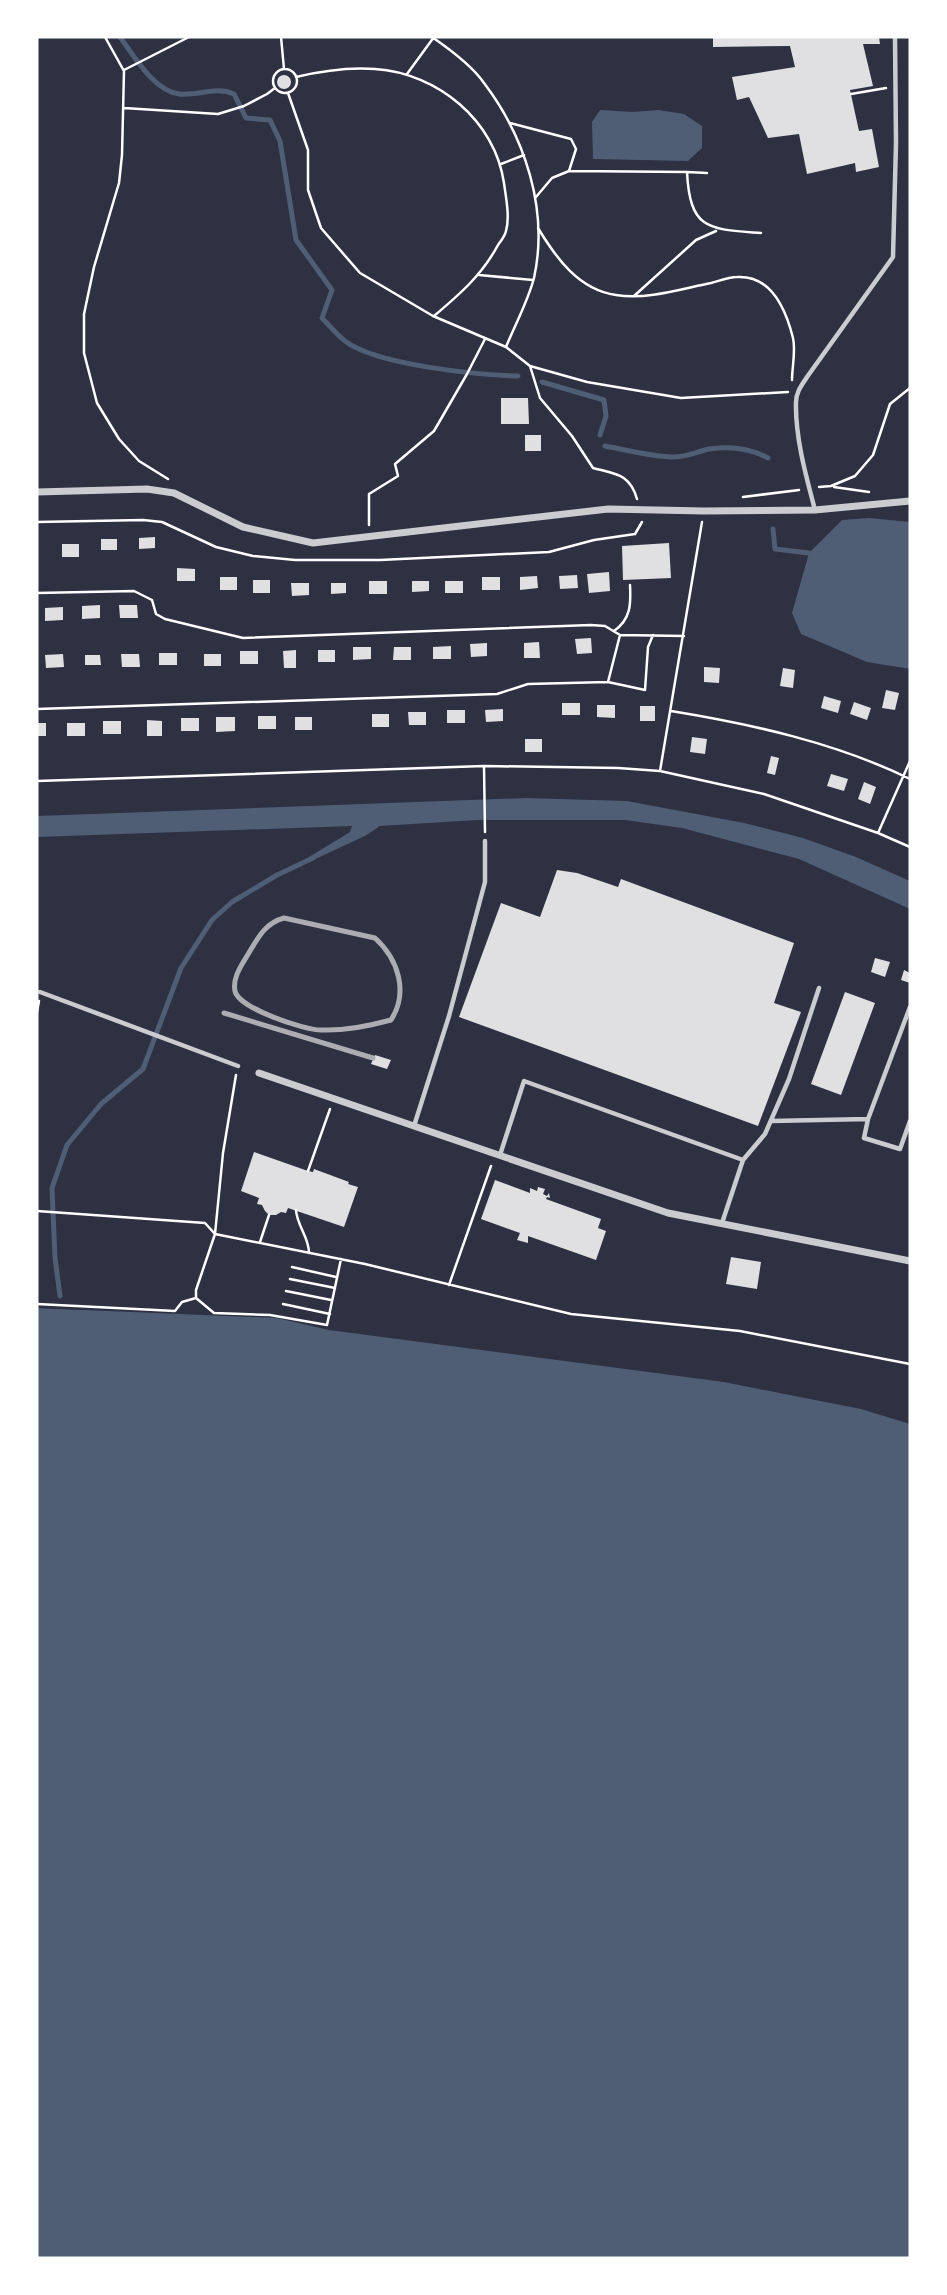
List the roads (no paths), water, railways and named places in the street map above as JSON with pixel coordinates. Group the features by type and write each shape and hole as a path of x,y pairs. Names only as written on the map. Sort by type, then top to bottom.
{"street":[{"path":"37,492 147,489 174,493 243,527 313,543 608,509 815,510 910,501"},
{"path":"259,1073 668,1213 910,1261"}],"lane":[{"path":"815,510 801,448 796,400 799,389 894,251 895,37"},
{"path":"414,1126 449,1016 485,882 485,841"},
{"path":"722,1224 743,1160 765,1134 789,1079 819,988"},
{"path":"40,992 238,1066"},
{"path":"910,1007 868,1119 864,1138 900,1149 910,1121"},
{"path":"497,1154 524,1080 743,1160"},
{"path":"771,1121 868,1119"}],"water":[{"path":"600,110 658,110 684,114 702,126 702,148 688,161 593,159 592,122"},
{"path":"869,518 910,522 910,669 867,662 801,634 792,613 809,553 842,520"},
{"path":"525,798 627,801 744,823 803,838 856,857 910,881 910,909 799,859 682,828 625,820 477,820 380,826 365,836 311,861 307,860 309,857 350,832 352,826 37,837 37,816"},
{"path":"37,1308 277,1318 329,1330 724,1382 861,1409 910,1424 910,2258 37,2258"}],"waterway":[{"path":"120,37 145,72 170,91 179,94 214,91 234,94 246,118 270,120 280,141 296,240 332,290 322,318 342,339 360,349 403,362 454,371 518,376"},
{"path":"542,382 604,400 606,416 600,435"},
{"path":"605,446 671,457 686,456 709,449 732,448 768,458"},
{"path":"773,529 775,549 809,553"},
{"path":"60,1296 55,1258 52,1188 67,1145 101,1104 143,1069 181,968 212,920 232,902 277,875 313,858"}],"railway":[{"path":"284,918 375,938 390,956 398,976 399,998 391,1020 348,1029 313,1029 273,1017 239,998 234,986 241,965 264,931 272,923 284,918"},
{"path":"224,1013 373,1058"}]}
